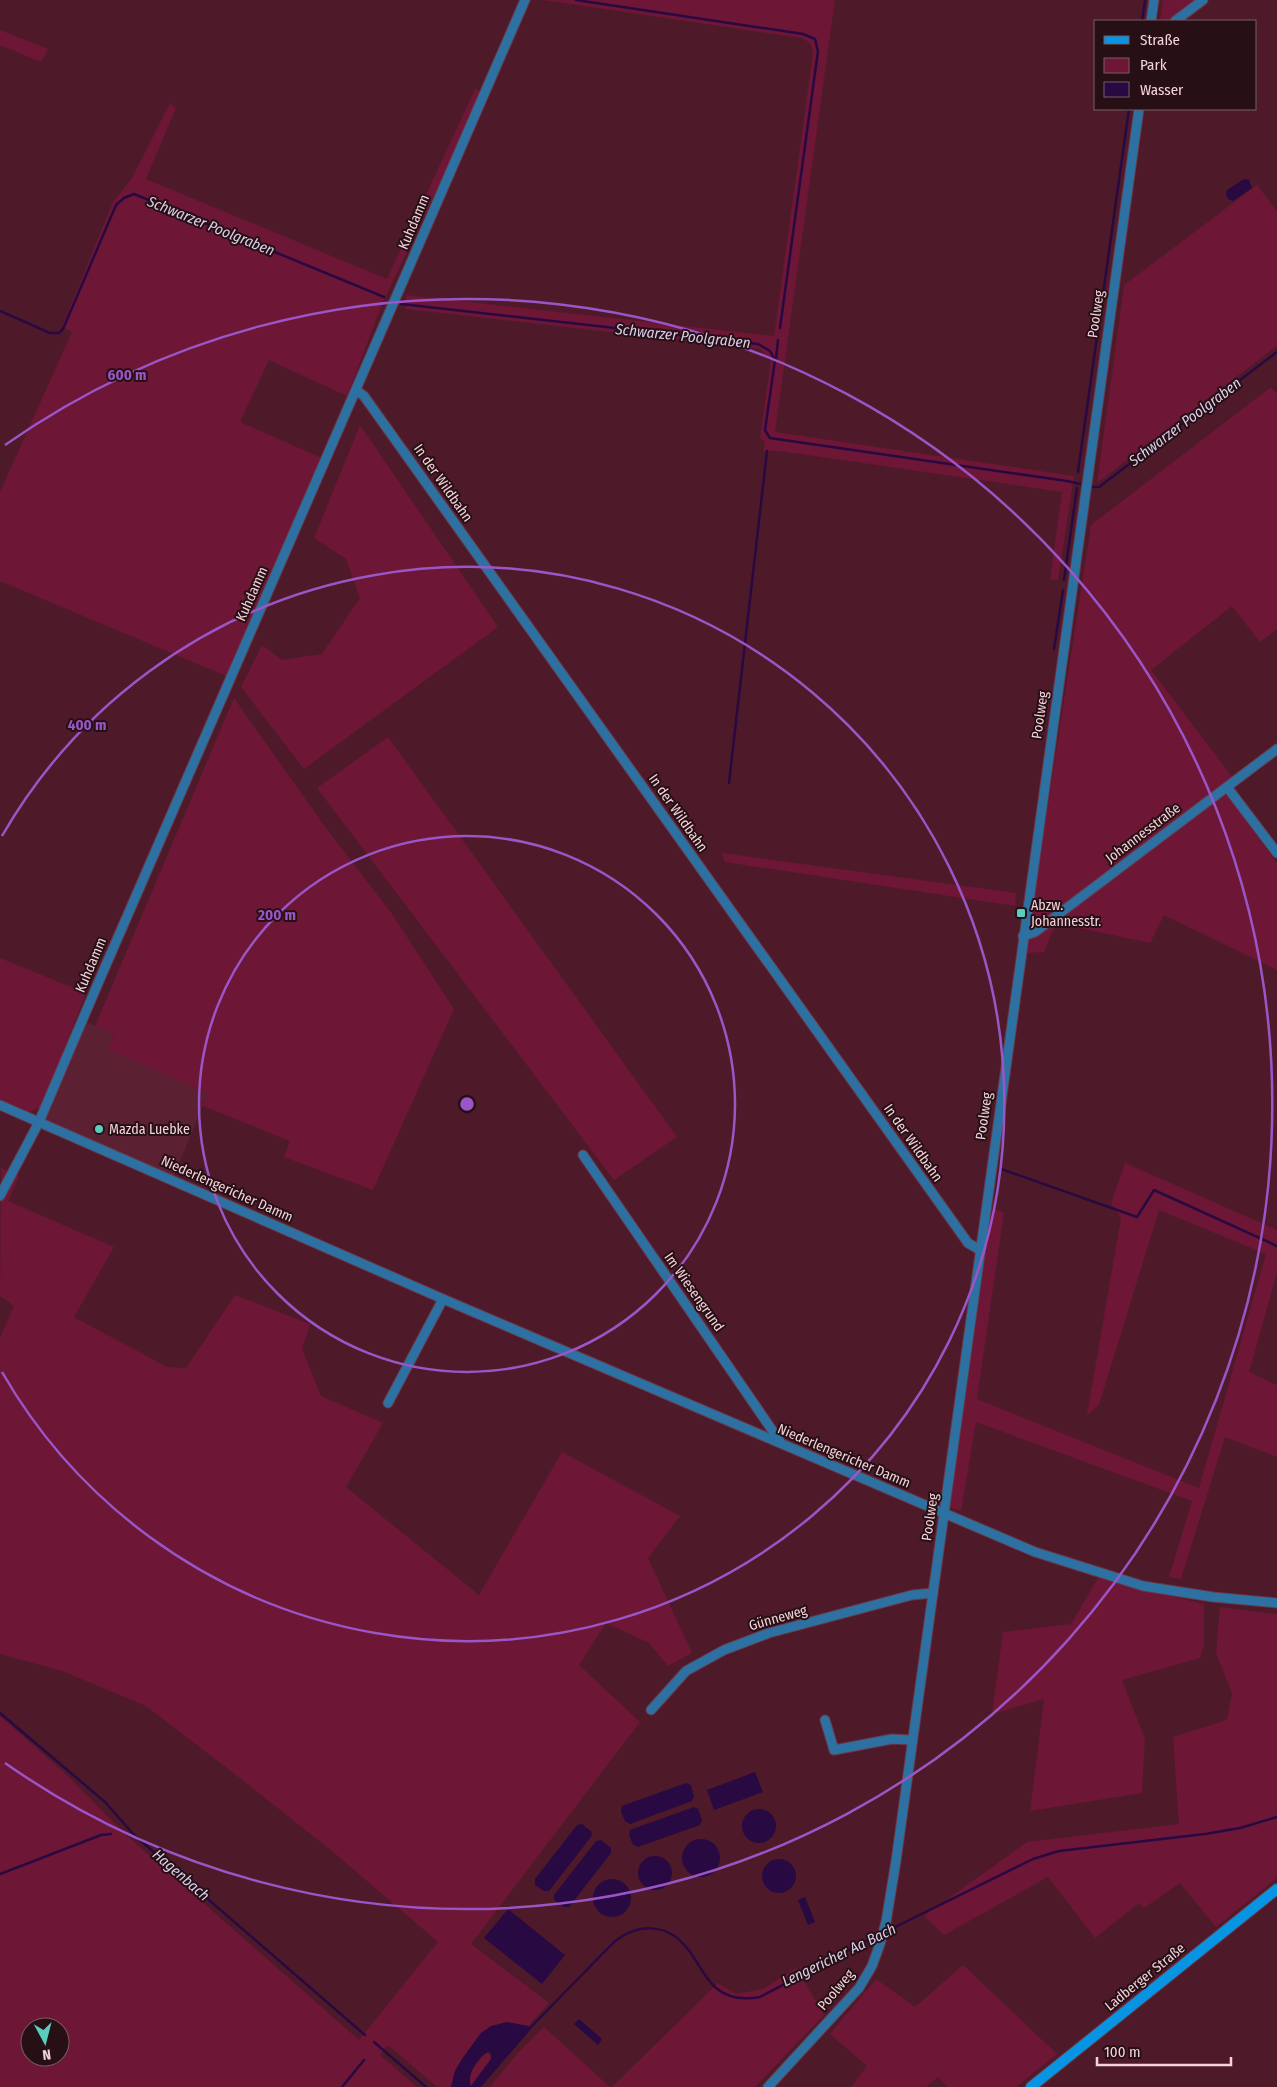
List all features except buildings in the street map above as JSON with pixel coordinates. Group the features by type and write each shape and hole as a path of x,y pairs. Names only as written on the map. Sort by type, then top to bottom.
{"main road":[{"name":"Ladberger Straße","path":"1031,2087 1277,1889"}],"street":[{"name":"Kuhdamm","path":"0,1196 40,1122 107,962 525,0"},
{"path":"1151,20 1154,0"},
{"path":"1176,20 1203,0"},
{"name":"Poolweg","path":"768,2087 859,1988 872,1966 886,1922 896,1861 1138,110"},
{"name":"In der Wildbahn","path":"356,390 364,396 968,1243 980,1250"},
{"name":"Johannesstraße","path":"1023,936 1036,932 1277,749"},
{"path":"1227,787 1277,853"},
{"name":"Niederlengericher Damm","path":"0,1105 443,1299 944,1515 1036,1552 1144,1586 1214,1597 1277,1603"},
{"name":"Im Wiesengrund","path":"583,1155 782,1444"},
{"path":"388,1403 443,1299"},
{"name":"Günneweg","path":"651,1710 686,1672 724,1650 769,1634 912,1595 933,1593"},
{"path":"825,1720 834,1750 892,1739 912,1740"}],"shaded area":[{"path":"86,1022 114,1034 108,1049 208,1093 174,1176 46,1119"}],"green space":[{"path":"543,0 835,0 775,432 1074,476 1058,580 1050,580 1062,492 780,451 763,451 765,441 760,439 771,360 760,349 406,309 406,295 774,336 813,54 810,44 802,38"},
{"path":"1163,0 1196,0 1170,20 1160,20"},
{"path":"0,30 48,49 41,62 0,45"},
{"path":"475,89 483,93 383,302 347,396 269,360 240,422 322,458 226,676 0,581 0,492 72,332 62,327 113,202 132,178 170,103 176,108 146,179 387,279"},
{"path":"1257,185 1277,211 1277,346 1097,483 1124,285"},
{"path":"1271,387 1277,394 1277,629 1260,642 1232,606 1151,670 1233,778 1229,798 1277,863 1277,970 1164,915 1150,943 1056,923 1044,952 1025,953 1091,525"},
{"path":"360,425 498,627 304,769 241,687 262,645 282,660 322,654 360,598 346,559 314,538"},
{"path":"234,698 323,824 392,914 454,1009 373,1190 284,1157 290,1141 203,1106 207,1093 108,1049 114,1034 95,1026"},
{"path":"388,737 677,1137 614,1180 317,788"},
{"path":"722,853 1016,893 1015,906 725,862"},
{"path":"0,958 86,993 42,1106 29,1112 0,1099"},
{"path":"1125,1163 1277,1230 1277,1273 1249,1372 1277,1385 1277,1457 1225,1437 1181,1579 1169,1577 1192,1501 976,1422 961,1511 950,1507 992,1209 1004,1212 977,1399 1199,1488 1266,1254 1159,1210 1099,1405 1087,1415 1121,1218 1111,1203"},
{"path":"1,1168 19,1176 8,1201 114,1247 74,1317 167,1367 186,1368 235,1295 310,1324 302,1349 321,1396 383,1423 346,1487 479,1595 562,1452 680,1516 648,1558 692,1653 668,1666 649,1643 606,1623 579,1665 640,1722 471,1944 549,2003 528,2026 507,2022 481,2033 455,2071 451,2087 437,2087 388,2045 380,2055 417,2087 0,2087 0,1716 67,1775 124,1833 359,2040 438,1942 332,1851 146,1706 62,1671 0,1654 0,1338 14,1306 0,1296"},
{"path":"1098,1578 1204,1604 1204,1645 1200,1658 1122,1680 1145,1739 1142,1793 1030,1811 1044,1699 992,1714 1003,1632 1071,1624"},
{"path":"1220,1607 1277,1614 1277,1878 1216,1927 1180,1883 1144,1908 1139,1903 1095,1938 1048,1877 944,1935 924,1916 1027,1842 1179,1824 1173,1737 1227,1720 1232,1693 1216,1653"},
{"path":"963,1965 1057,2054 1016,2087 948,2087 938,2077 926,2087 851,2087 867,2066 830,2034 876,1979 915,2007"},
{"path":"796,1968 824,2015 755,2087 612,2087 718,1983 736,1994 763,1989"},
{"path":"544,2027 610,2087 490,2087 517,2054"},
{"path":"486,2053 489,2053 491,2059 471,2086 471,2073"}],"water":[{"path":"1244,179 1249,180 1252,188 1233,201 1228,199 1227,190"},
{"path":"755,1772 763,1792 714,1810 707,1790"},
{"path":"686,1783 691,1785 694,1796 692,1801 630,1824 625,1821 621,1812 622,1806"},
{"path":"694,1807 698,1809 702,1820 700,1825 638,1847 633,1845 629,1835 630,1830"},
{"path":"759,1809 766,1810 771,1814 775,1819 775,1833 771,1838 766,1842 759,1843 752,1842 747,1838 743,1833 742,1826 743,1819 747,1814 752,1810"},
{"path":"582,1824 592,1832 591,1837 549,1891 544,1891 535,1885 535,1879 577,1825"},
{"path":"701,1839 715,1844 720,1858 715,1872 701,1877 687,1872 682,1858 687,1844"},
{"path":"601,1840 611,1848 611,1853 569,1907 564,1907 554,1900 554,1895 596,1841"},
{"path":"655,1856 662,1857 667,1861 671,1866 671,1880 667,1885 662,1889 655,1890 648,1889 643,1885 639,1880 638,1873 639,1866 643,1861 648,1857"},
{"path":"779,1859 786,1860 791,1864 795,1869 795,1883 791,1888 786,1892 779,1893 772,1892 767,1888 763,1883 762,1876 763,1869 767,1864 772,1860"},
{"path":"612,1879 626,1884 631,1898 626,1912 612,1917 598,1912 593,1898 598,1884"},
{"path":"805,1897 815,1922 808,1925 798,1900"},
{"path":"508,1909 565,1955 542,1984 484,1938"},
{"path":"579,2019 602,2039 598,2045 574,2024"},
{"path":"507,2022 528,2026 531,2029 481,2087 451,2087 455,2071 462,2059 481,2033 491,2026","holes":["488,2052 491,2054 491,2059 471,2086 470,2077 477,2062 484,2054"]}],"waterway":[{"path":"576,0 803,34 815,39 818,51 780,328"},
{"path":"1142,20 1145,1"},
{"path":"1078,472 1129,110"},
{"name":"Schwarzer Poolgraben","path":"0,311 50,333 59,333 63,329 116,205 124,198 134,194 384,297"},
{"name":"Schwarzer Poolgraben","path":"401,304 758,344 770,351 775,360 765,430 770,438 1080,484"},
{"path":"776,359 778,340"},
{"name":"Schwarzer Poolgraben","path":"1091,487 1099,487 1277,352"},
{"path":"729,783 767,451"},
{"path":"1064,580 1077,488"},
{"path":"1054,649 1063,590"},
{"path":"1001,1169 1137,1217 1154,1190 1277,1246"},
{"name":"Hagenbach","path":"0,1713 105,1802 134,1835 365,2035"},
{"name":"Lengericher Aa Bach","path":"887,1931 1033,1859 1059,1851 1205,1834 1240,1828 1277,1817"},
{"path":"0,1874 101,1835 111,1834"},
{"name":"Lengericher Aa Bach","path":"528,2030 614,1942 623,1936 641,1929 651,1928 669,1933 686,1947 707,1979 716,1988 731,1996 748,1998 760,1997 880,1934"},
{"name":"Hagenbach","path":"374,2042 426,2087"},
{"path":"342,2087 364,2060"}],"place":[{"name":"Abzw. Johannesstr.","path":"1021,913"},
{"name":"Mazda Luebke","path":"99,1129"}]}
